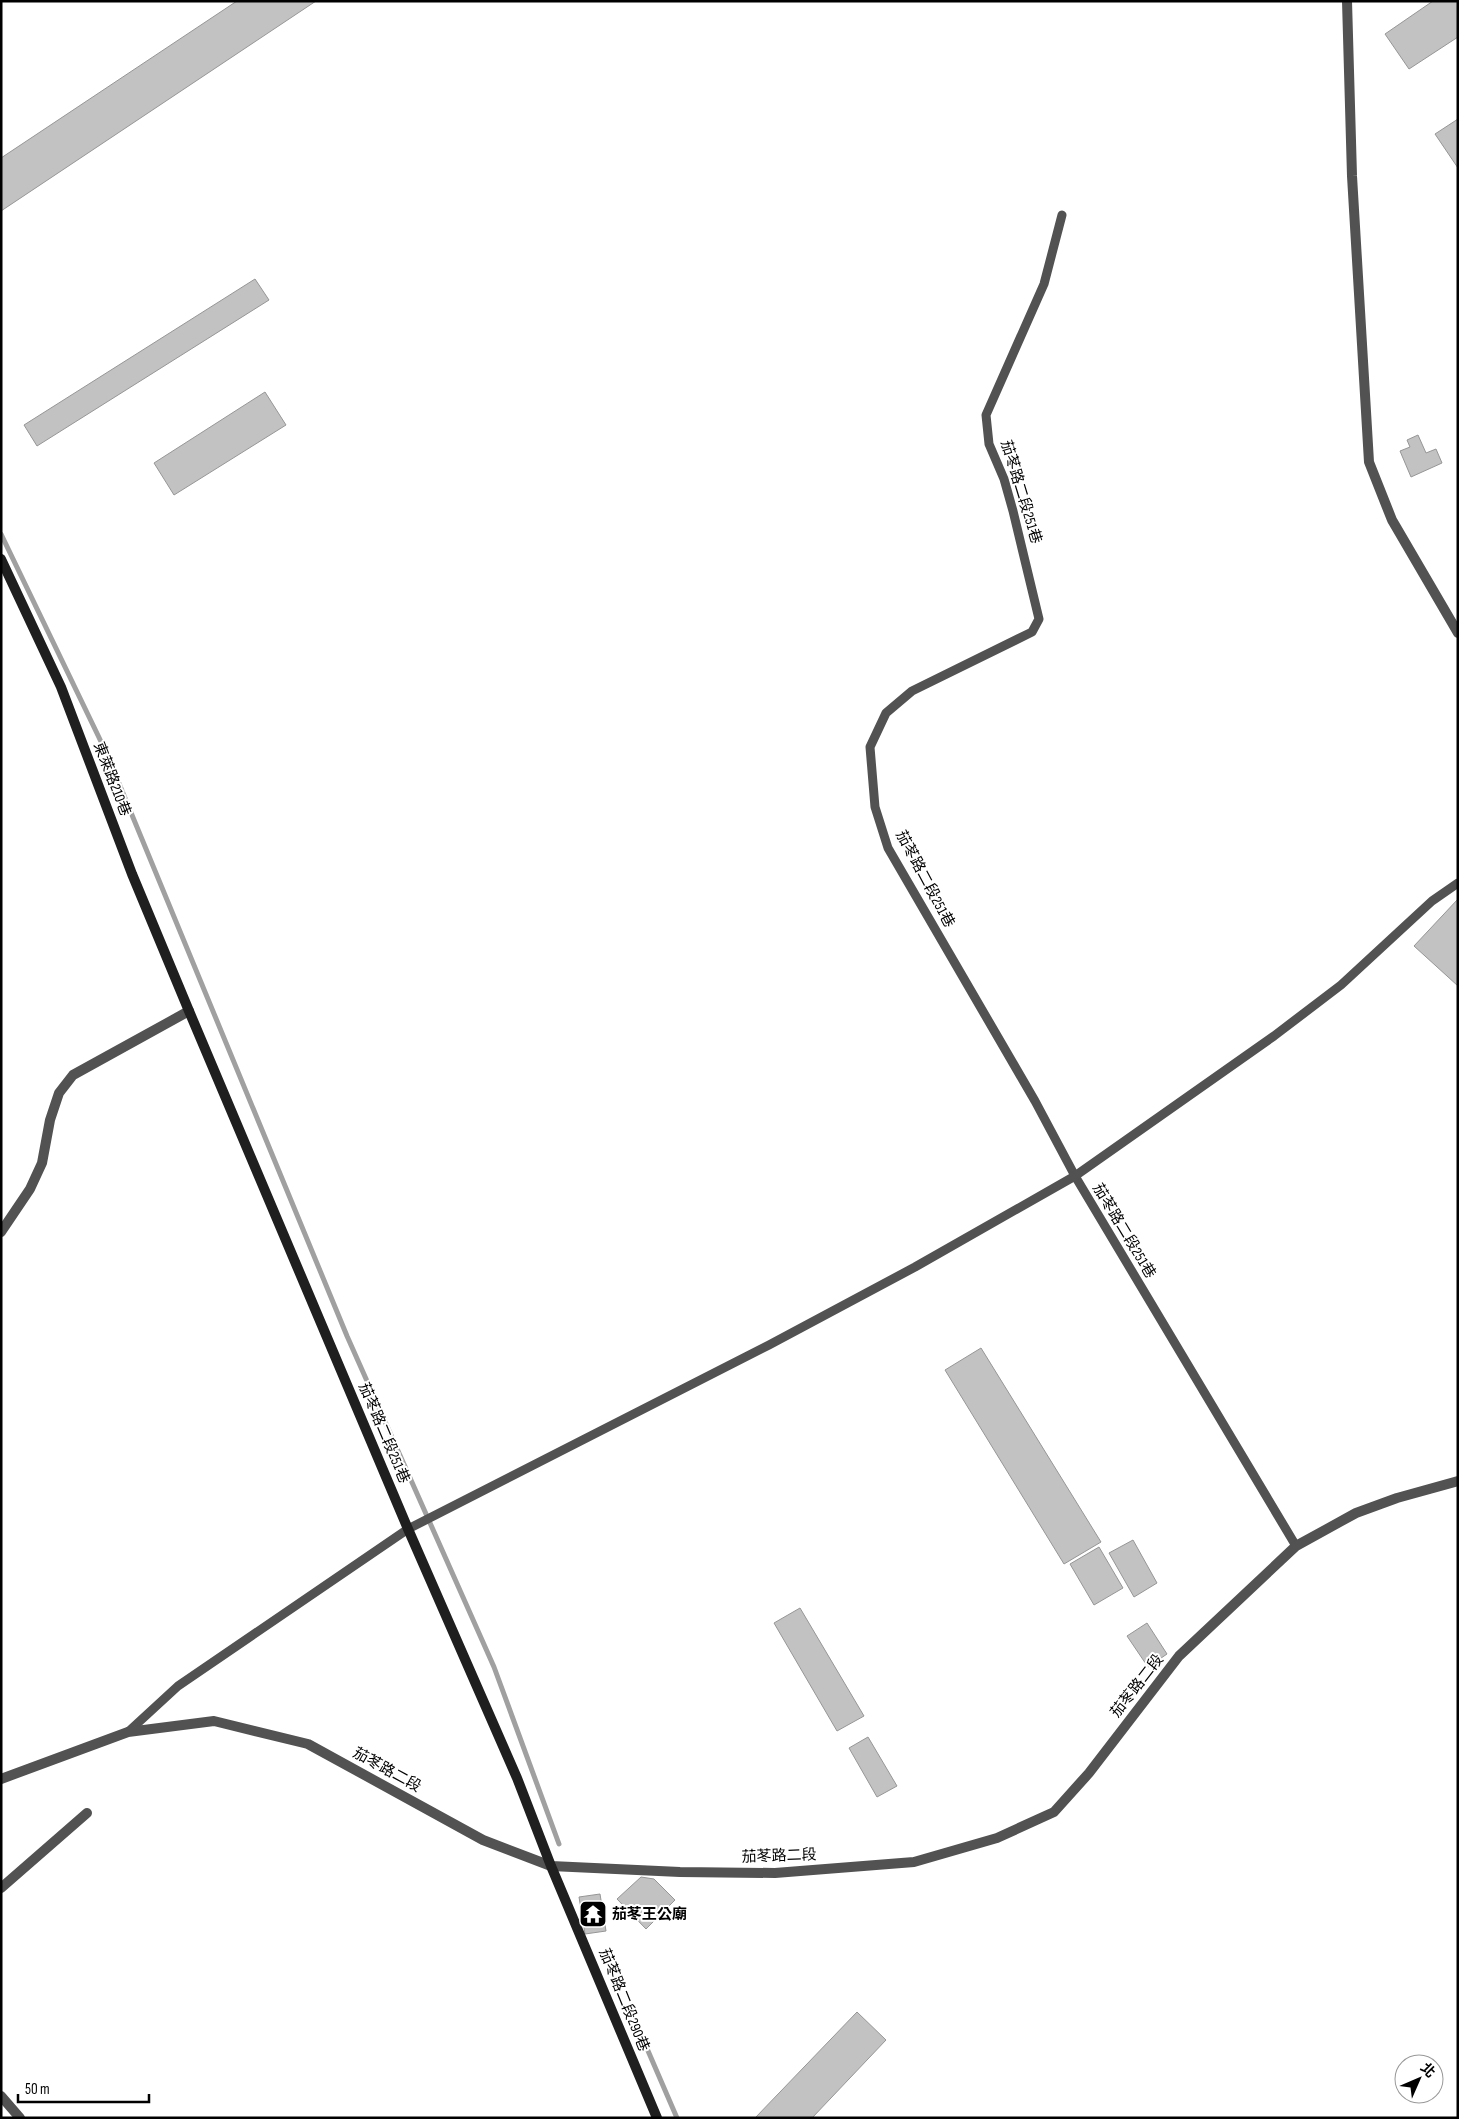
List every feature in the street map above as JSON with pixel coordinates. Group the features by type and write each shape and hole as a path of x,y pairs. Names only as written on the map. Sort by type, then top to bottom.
{"street":[{"path":"1347,1 1352,176 1369,462 1392,520 1458,633"},
{"name":"東萊路210巷","path":"1,559 61,687 132,874 189,1012"},
{"path":"1,1232 30,1189 42,1163 50,1120 59,1093 73,1075 189,1012"},
{"name":"茄苳路二段251巷","path":"189,1012 408,1528 518,1778 551,1866"},
{"name":"茄苳路二段","path":"1,1779 128,1732 214,1722 308,1744 483,1840 551,1866 680,1872 775,1873 914,1862 997,1838 1054,1812 1089,1773 1179,1656 1296,1546 1356,1513 1397,1498 1458,1481"},
{"path":"1,1888 87,1813"},
{"name":"茄苳路二段290巷","path":"551,1866 657,2118"},
{"path":"1,2096 20,2118"}],"lane":[{"name":"茄苳路二段251巷","path":"1062,216 1044,284 986,415 989,444 1006,487 1039,619 1032,632 912,691 886,713 870,747 875,807 888,848 1035,1101 1074,1176 1296,1546"},
{"path":"128,1732 178,1686 408,1528 777,1340 915,1267 1074,1176 1274,1036 1341,985 1432,901 1458,883"}],"building":[{"path":"237,1 316,1 1,211 1,158"},
{"path":"1433,1 1458,1 1458,37 1409,69 1385,34"},
{"path":"1458,119 1458,168 1435,134"},
{"path":"255,279 269,300 37,446 24,425"},
{"path":"265,392 286,425 174,495 154,463"},
{"path":"1418,435 1426,453 1436,449 1442,463 1411,477 1400,451 1410,447 1407,440"},
{"path":"1458,899 1458,986 1414,946"},
{"path":"981,1348 1101,1542 1064,1564 945,1370"},
{"path":"1133,1540 1157,1583 1134,1597 1109,1553"},
{"path":"1099,1547 1123,1588 1094,1605 1070,1564"},
{"path":"800,1608 864,1716 837,1731 774,1623"},
{"path":"1147,1623 1167,1654 1148,1667 1127,1636"},
{"path":"868,1737 897,1786 877,1797 849,1748"},
{"path":"641,1877 654,1879 675,1900 646,1929 617,1899"},
{"name":"茄苳王公廟","path":"600,1894 606,1931 585,1934 579,1897"},
{"path":"857,2012 886,2040 812,2118 755,2118"}],"waterway":[{"path":"1,534 106,752 347,1336 494,1667 559,1844"},
{"path":"636,2023 677,2118"}],"place":[{"name":"茄苳王公廟","path":"593,1914"}]}
